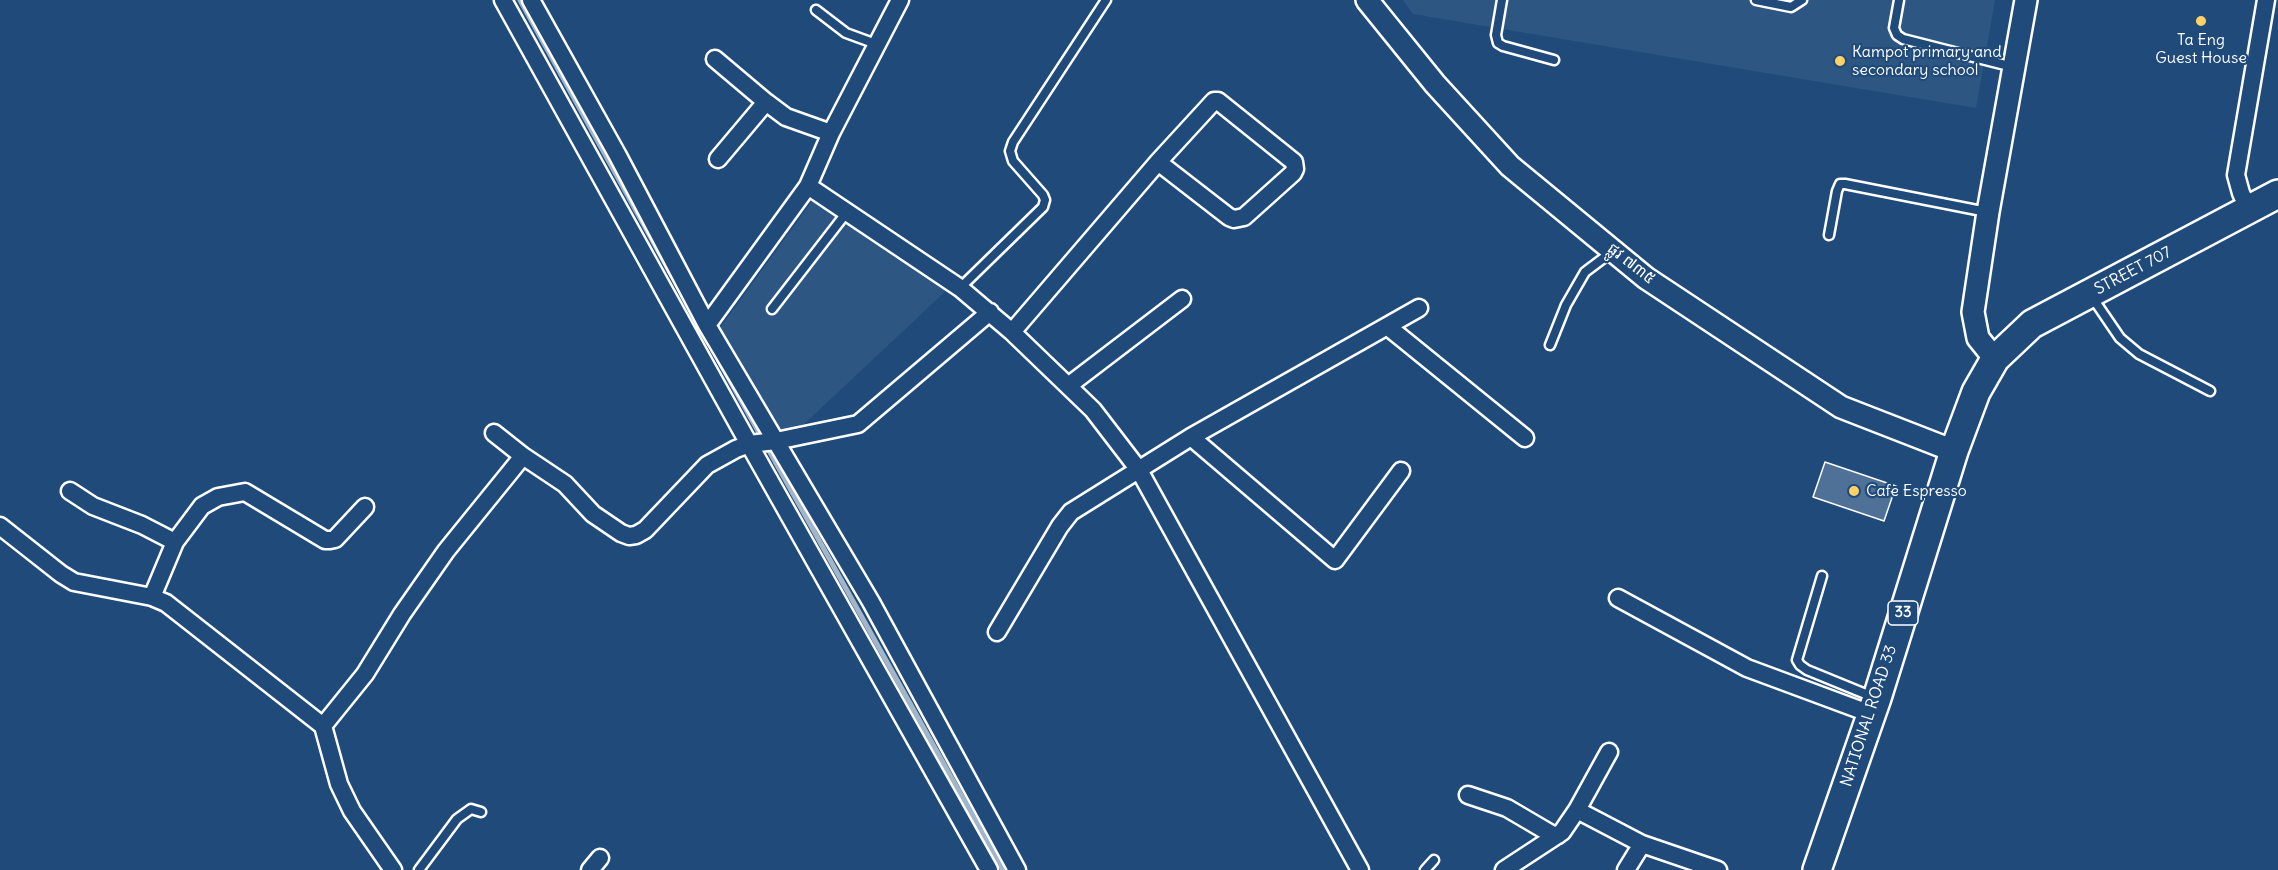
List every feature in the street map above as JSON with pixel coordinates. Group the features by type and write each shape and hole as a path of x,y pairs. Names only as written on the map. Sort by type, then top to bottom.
{"main road":[{"name":"STREET 707","path":"1995,359 2032,324 2278,194"},
{"name":"NATIONAL ROAD 33","path":"1816,870 1874,706 1954,451 1976,392 1995,359"}],"street":[{"path":"989,870 505,4 529,0 617,154 707,325 871,602 1017,870"},
{"path":"707,325 808,186 831,133 900,0"},
{"name":"ផ្លូវ ៧៣៥","path":"1366,0 1435,84 1510,166 1646,278 1841,407 1954,451"},
{"path":"1995,359 1978,338 1973,312 1988,212 2026,0"},
{"path":"2249,210 2236,175 2266,0"},
{"path":"715,59 786,117 831,133"},
{"path":"1012,332 1158,162 1209,104 1218,101 1293,162 1295,169 1244,217 1234,219 1158,162"},
{"path":"718,159 766,102"},
{"path":"808,186 960,288 1012,332 1093,410 1139,470 1360,870"},
{"path":"1068,386 1182,299"},
{"path":"997,632 1060,526 1071,512 1191,437 1419,308"},
{"path":"494,433 565,484 593,514 629,536 645,530 706,465 736,449 749,444 776,441 858,424 990,312"},
{"path":"1387,327 1525,438"},
{"path":"1191,437 1335,560 1401,471"},
{"path":"323,726 365,674 402,614 446,551 523,456"},
{"path":"70,491 93,506 142,525 176,542"},
{"path":"152,597 176,542 202,506 218,497 245,492 325,540 335,539 365,507"},
{"path":"0,526 74,582 152,597 166,603 323,726 339,784 352,811 388,868"},
{"path":"1618,598 1747,668 1874,706"},
{"path":"1504,870 1558,836 1577,810 1609,752"},
{"path":"1468,795 1507,808 1558,836"},
{"path":"1577,810 1642,844 1718,870"},
{"path":"1626,870 1642,844"}],"lane":[{"path":"960,288 1043,207 1045,200 1043,195 1013,161 1010,151 1013,142 1106,0"},
{"path":"1502,0 1496,35 1498,43 1554,60"},
{"path":"1756,0 1791,6 1802,0"},
{"path":"1899,0 1894,28 1897,35 1903,39 2014,67"},
{"path":"816,10 846,33 876,44"},
{"path":"1829,235 1840,184 1988,212"},
{"path":"772,309 847,212"},
{"path":"1550,345 1566,305 1586,272 1613,251"},
{"path":"2090,294 2120,338 2139,354 2210,391"},
{"path":"1822,576 1797,660 1808,670 1874,706"},
{"path":"419,870 457,819 471,809 481,812"},
{"path":"1425,870 1434,860"}],"shaded area":[{"name":"Kampot primary and secondary school","path":"1403,0 1995,0 1976,108 1413,14"},
{"path":"816,196 950,287 802,426 776,431 717,332"}],"building":[{"name":"Cafe Espresso","path":"1825,462 1896,486 1884,521 1813,497"}],"waterway":[{"path":"520,0 672,276"},
{"path":"719,361 1003,870"}],"place":[{"name":"Ta Eng Guest House","path":"2201,21"},
{"name":"Kampot primary and secondary school","path":"1840,61"},
{"name":"Cafe Espresso","path":"1854,491"}]}
